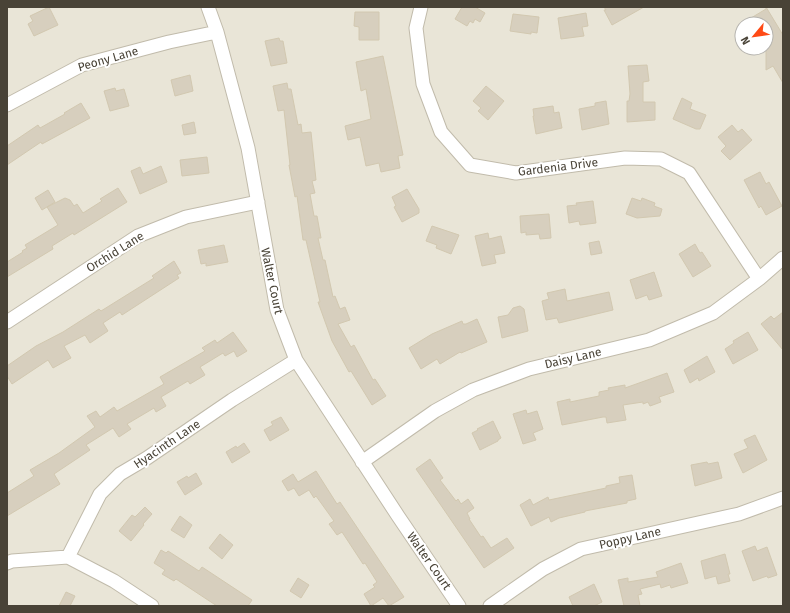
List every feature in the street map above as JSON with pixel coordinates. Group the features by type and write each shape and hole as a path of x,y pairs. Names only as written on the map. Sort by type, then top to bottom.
{"street":[{"name":"Walter Court","path":"208,7 217,32 248,148 277,310 296,360 362,462 459,606"},
{"name":"Gardenia Drive","path":"421,7 416,28 423,84 441,132 470,165 516,173 625,158 660,159 689,173 759,279"},
{"name":"Peony Lane","path":"7,105 82,65 169,42 217,32"},
{"name":"Orchid Lane","path":"7,322 138,236 186,217 258,202"},
{"name":"Daisy Lane","path":"362,462 435,411 473,390 529,369 649,340 713,313 759,279 783,258"},
{"name":"Hyacinth Lane","path":"68,557 100,494 120,474 147,458 232,400 296,360"},
{"name":"Poppy Lane","path":"490,606 543,569 581,549 739,514 783,498"},
{"path":"7,563 12,561 68,557 114,581 152,606"}],"shaded area":[{"path":"7,7 783,7 783,606 7,606"}],"building":[{"path":"49,7 58,25 34,36 28,24 33,21 30,16"},
{"path":"462,7 475,7 485,13 480,22 475,19 473,23 470,21 467,26 455,19"},
{"path":"604,7 644,7 612,25 604,10 606,10"},
{"path":"766,7 771,16 754,16 766,9"},
{"path":"355,12 379,12 379,40 359,40 359,27 354,26"},
{"path":"586,13 588,26 582,27 584,36 561,39 558,18"},
{"path":"513,14 539,17 537,33 531,32 531,34 510,31"},
{"path":"774,20 783,35 783,83 773,66 766,70 766,56 774,56"},
{"path":"279,38 280,41 283,41 287,63 271,66 265,41"},
{"path":"383,56 403,155 398,156 400,168 381,172 379,163 366,166 360,137 348,140 345,126 371,119 366,89 361,91 356,62"},
{"path":"647,65 649,81 643,82 643,102 655,102 655,120 627,122 627,101 629,101 630,94 628,66"},
{"path":"190,75 193,91 175,96 171,80"},
{"path":"287,83 288,89 291,89 298,125 301,124 302,133 311,132 316,180 312,181 315,193 310,194 314,216 317,216 321,238 318,238 323,260 325,260 333,297 335,296 340,309 345,307 350,320 338,324 351,347 354,345 373,380 375,379 386,396 372,405 351,371 349,372 332,341 318,302 320,302 306,240 303,240 297,196 295,197 289,165 284,110 278,111 273,86"},
{"path":"486,86 504,101 488,120 478,111 481,108 473,101"},
{"path":"115,88 116,91 124,89 129,106 110,111 104,91"},
{"path":"682,98 692,103 690,109 706,115 700,129 696,129 673,119"},
{"path":"606,101 609,124 582,130 579,109 595,106 595,103"},
{"path":"81,103 90,118 42,144 41,142 7,165 7,146 38,125 40,128"},
{"path":"553,106 554,113 559,112 562,128 536,134 533,109"},
{"path":"194,122 196,133 184,135 182,125"},
{"path":"732,125 738,132 742,129 752,140 730,160 721,151 726,146 718,137"},
{"path":"207,157 209,173 182,176 180,160"},
{"path":"161,166 167,182 140,194 131,171 140,167 143,174"},
{"path":"760,172 766,184 769,182 782,206 766,215 761,206 759,208 744,180"},
{"path":"118,188 127,202 74,235 73,233 52,246 53,249 7,277 7,262 23,252 22,251 27,248 25,245 58,225 47,207 65,198 70,200 74,206 77,204 83,213 102,201 100,199"},
{"path":"407,189 419,209 419,213 402,222 394,207 396,206 392,197"},
{"path":"48,190 55,202 42,210 35,198"},
{"path":"632,198 641,201 642,198 655,203 654,206 662,209 660,216 637,218 626,214"},
{"path":"593,201 596,223 580,225 579,221 569,223 567,206 577,205 576,203"},
{"path":"549,214 551,238 540,239 539,234 526,235 526,232 521,233 520,216"},
{"path":"432,226 459,235 451,254 436,248 437,245 426,241"},
{"path":"488,233 489,239 501,236 505,253 494,255 496,263 482,266 475,236"},
{"path":"599,241 602,253 591,255 589,243"},
{"path":"695,244 700,253 702,252 711,266 693,277 679,254"},
{"path":"224,245 228,262 206,266 206,263 201,264 198,250"},
{"path":"174,261 181,273 177,275 179,278 122,315 120,312 103,323 108,331 90,343 85,335 64,346 71,358 53,368 48,360 12,384 7,376 7,366 36,346 63,332 99,309 101,311 154,278 152,276"},
{"path":"654,272 662,296 649,300 647,295 636,299 630,280"},
{"path":"565,289 567,301 609,292 613,310 559,323 557,318 546,320 542,301 549,299 547,293"},
{"path":"520,306 524,309 528,331 502,338 498,317 508,315 513,308"},
{"path":"783,312 783,350 761,324 771,316 774,319"},
{"path":"477,319 487,342 461,353 460,352 440,364 437,359 421,369 409,348 432,334 462,321 463,324 466,324"},
{"path":"233,332 247,351 237,357 234,351 225,356 223,353 200,367 205,375 190,384 188,381 161,397 166,406 156,412 154,408 127,424 131,429 119,437 113,428 86,445 90,450 54,474 60,484 7,516 7,493 34,476 30,470 59,453 95,427 87,416 96,411 100,417 114,407 117,411 164,384 160,377 205,351 202,348 215,340 217,343"},
{"path":"748,332 758,350 733,364 725,349 734,343 733,341"},
{"path":"707,356 715,372 699,381 698,378 690,383 684,370"},
{"path":"667,373 674,392 659,397 661,402 650,406 648,402 643,404 643,402 623,405 626,420 607,423 606,417 603,417 562,425 557,402 570,399 570,402 599,396 599,392 609,390 608,388 625,385 625,388"},
{"path":"526,410 527,414 537,411 543,429 533,433 536,440 523,444 513,414"},
{"path":"281,417 289,430 270,441 264,430 273,425 271,422"},
{"path":"493,421 501,438 480,450 472,433"},
{"path":"755,435 767,460 743,473 734,454 748,448 744,440"},
{"path":"244,443 250,452 232,463 226,452 236,446 237,448"},
{"path":"430,459 443,478 440,480 456,501 458,499 461,504 468,499 474,508 467,513 469,519 481,537 483,536 491,548 507,538 514,548 484,568 416,469"},
{"path":"707,462 708,464 718,462 722,478 695,486 691,465"},
{"path":"316,471 337,504 340,502 404,597 389,606 383,598 371,606 364,594 375,587 373,585 377,582 365,563 363,564 342,532 337,535 329,524 334,521 316,496 314,498 309,490 299,496 294,488 288,491 282,481 293,474 298,482"},
{"path":"196,473 202,484 185,495 177,482"},
{"path":"632,475 636,499 627,501 627,503 585,511 559,518 551,522 549,517 531,526 520,505 530,499 533,505 548,497 549,500 606,488 606,486 620,483 619,477"},
{"path":"145,507 152,514 131,541 119,531 132,515 135,517"},
{"path":"180,516 192,525 184,538 171,530"},
{"path":"220,534 233,545 222,559 209,548"},
{"path":"755,546 757,551 767,547 777,575 768,578 767,576 753,581 742,551"},
{"path":"161,550 166,553 168,551 199,571 202,567 252,600 248,606 217,606 176,579 174,581 162,574 165,570 154,563"},
{"path":"725,554 730,574 728,574 730,581 718,584 716,576 705,579 701,561"},
{"path":"681,563 688,583 671,588 670,585 661,588 660,584 640,589 642,594 638,595 640,606 624,606 618,580 628,578 628,582 658,577 656,572"},
{"path":"298,578 309,585 301,598 290,591"},
{"path":"594,584 602,602 594,606 573,606 569,597"},
{"path":"66,592 75,596 70,606 59,606"}]}
